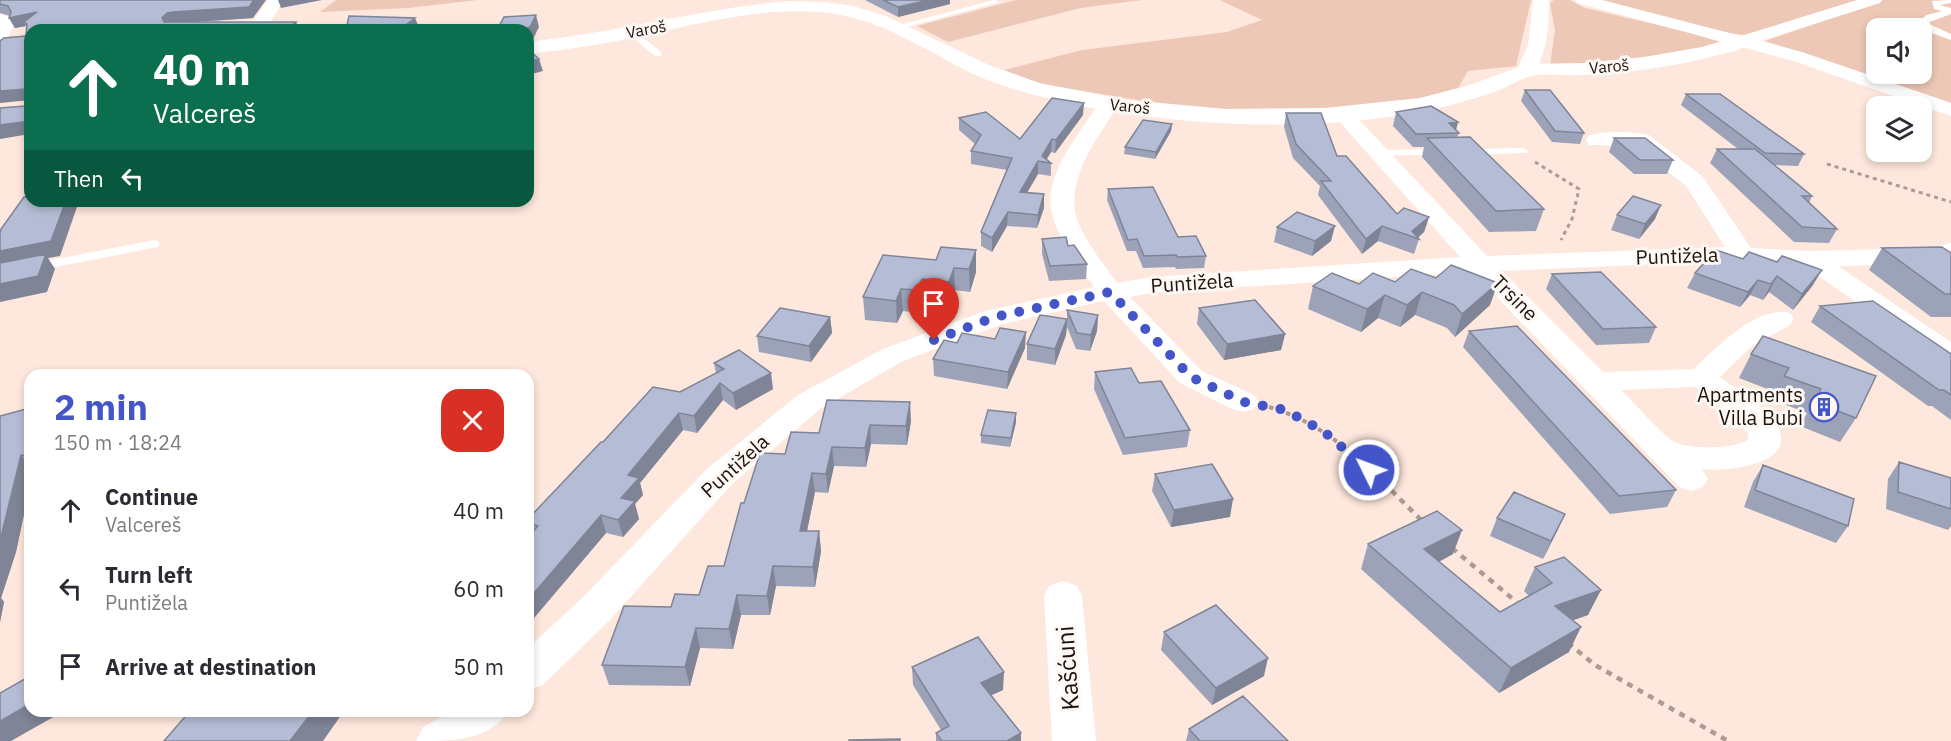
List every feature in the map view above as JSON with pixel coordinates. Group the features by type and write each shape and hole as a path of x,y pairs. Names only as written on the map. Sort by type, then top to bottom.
{"main road":[{"name":"Varoš","path":"534,47 755,10 828,7 896,27 990,74 1031,89 1108,105 1192,113 1304,116 1423,105 1495,84 1526,70 1621,66 1684,57 1743,41"}],"street":[{"path":"260,24 276,0"},
{"path":"1526,70 1533,59 1541,26 1541,0"},
{"path":"1583,0 1796,56 1951,110"},
{"path":"1743,41 1874,0"},
{"path":"0,19 6,22 0,41 20,41"},
{"path":"1108,105 1072,162 1064,184 1063,212 1073,236 1110,292 1191,377 1244,402"},
{"name":"Trsine","path":"1343,114 1480,264 1691,479"},
{"path":"1597,140 1641,140 1695,182 1742,254"},
{"name":"Puntižela","path":"534,667 596,609 719,477 809,402 893,355 985,321 1110,292 1163,285 1549,260 1709,254 1810,259 1932,256 1951,251"},
{"path":"1810,259 1951,354"},
{"path":"1702,378 1742,340 1780,319"},
{"path":"1597,381 1702,378 1743,408 1764,431 1764,445 1749,455 1705,459 1667,453"},
{"name":"Kašćuni","path":"1063,596 1074,741"},
{"path":"438,741 480,717"}],"lane":[{"path":"1951,1 1935,3 1937,7 1951,11"},
{"path":"896,27 996,2"},
{"path":"1951,11 1930,17 1921,23 1929,29 1951,37"},
{"path":"630,32 658,54"},
{"path":"1380,153 1523,151"},
{"path":"0,274 154,244"}],"path":[{"path":"1534,161 1579,189 1572,219 1549,260"},
{"path":"1827,164 1951,202"},
{"path":"1244,402 1285,410 1323,431 1355,457 1428,526"},
{"path":"1445,541 1524,608"},
{"path":"1560,636 1595,665 1728,741"}],"shaded area":[{"path":"336,0 478,0 408,8 320,12"},
{"path":"1016,0 1142,0 1081,8 948,42 917,26"},
{"path":"1220,0 1531,0 1516,66 1468,71 1458,88 1414,100 1301,111 1185,108 1041,84 1004,70 1082,50 1227,32 1262,20"},
{"path":"1554,0 1570,0 1585,8 1688,32 1720,42 1675,55 1550,66 1555,30 1550,3"},
{"path":"1601,0 1859,0 1745,35 1708,30"},
{"path":"1883,0 1951,0 1951,103 1894,84 1932,84 1932,18 1866,18 1866,75 1765,41"}],"building":[{"path":"0,0 254,0 249,7 173,12 167,13 162,18 164,22 296,22 294,24 27,24 24,22 37,12 9,18 11,12 8,6 0,4"},
{"path":"883,0 929,0 898,7"},
{"path":"536,15 532,24 500,24 504,17"},
{"path":"349,16 415,18 407,24 347,24"},
{"path":"24,36 24,89 0,91 0,41 4,38"},
{"path":"1525,90 1550,90 1584,133 1555,131"},
{"path":"1686,94 1720,94 1804,154 1765,153"},
{"path":"1052,98 1084,103 1056,140 1052,139 1042,156 1051,163 1038,161 1020,192 1044,194 1038,215 1008,212 992,238 981,232 1012,158 971,151 981,135 959,118 986,112 1020,139"},
{"path":"24,106 24,122 0,125 0,108"},
{"path":"1431,106 1458,122 1449,123 1459,133 1416,134 1396,112"},
{"path":"1286,113 1321,113 1337,156 1346,156 1397,214 1404,208 1429,217 1412,231 1419,239 1382,226 1366,239 1321,181 1331,181 1296,144"},
{"path":"1143,120 1172,124 1156,152 1125,147"},
{"path":"1470,137 1544,209 1496,211 1427,138"},
{"path":"1614,138 1645,138 1673,160 1640,160"},
{"path":"1717,149 1755,149 1812,196 1802,196 1837,229 1802,227"},
{"path":"1153,187 1178,237 1196,236 1206,256 1144,256 1137,239 1128,240 1108,189"},
{"path":"1633,196 1661,205 1645,224 1617,215"},
{"path":"24,197 24,207 64,207 51,241 0,251 1,229"},
{"path":"1297,212 1335,226 1315,241 1277,227"},
{"path":"1066,237 1068,246 1074,245 1087,264 1050,266 1042,239"},
{"path":"941,247 976,250 969,269 954,268 949,282 922,279 918,290 901,289 896,301 863,297 883,255 936,260"},
{"path":"1942,247 1951,253 1951,294 1945,294 1882,248"},
{"path":"1716,250 1743,259 1749,252 1777,262 1782,256 1822,270 1802,294 1777,276 1771,284 1758,280 1748,292 1695,273"},
{"path":"46,254 38,276 0,284 0,263"},
{"path":"1451,265 1498,283 1462,314 1454,305 1422,292 1407,305 1385,295 1367,309 1313,286 1332,273 1359,284 1373,273 1395,282 1411,269 1436,278"},
{"path":"1601,272 1656,327 1603,329 1552,274"},
{"path":"1255,300 1285,334 1227,344 1199,308"},
{"path":"1873,301 1951,354 1951,395 1944,390 1939,390 1820,306"},
{"path":"780,308 830,317 809,346 757,336"},
{"path":"1067,310 1098,315 1091,335 1077,333"},
{"path":"1040,315 1067,319 1055,349 1027,344"},
{"path":"1517,326 1676,490 1619,496 1469,331"},
{"path":"1000,328 1026,332 1008,372 933,359 944,340 957,343 962,333 995,339"},
{"path":"1763,336 1876,376 1856,418 1814,402 1821,389 1784,376 1789,368 1751,354"},
{"path":"739,350 771,373 733,393 720,383 694,416 679,413 628,475 639,478 621,498 635,501 618,520 601,515 534,593 534,530 538,526 534,525 534,513 653,387 680,392 724,369 714,363"},
{"path":"1131,368 1139,383 1161,381 1190,430 1125,438 1095,372"},
{"path":"827,400 910,402 906,426 870,425 865,448 832,447 826,474 812,473 800,531 819,531 813,567 773,566 767,596 737,595 729,629 696,628 685,667 602,665 624,606 671,607 675,594 699,595 708,566 724,566 741,503 744,503 760,453 785,454 791,432 819,433"},
{"path":"24,410 24,455 21,455 0,541 0,416"},
{"path":"988,410 1016,413 1011,438 981,435"},
{"path":"1899,462 1951,478 1951,509 1898,492"},
{"path":"1212,464 1233,499 1174,510 1155,474"},
{"path":"1763,465 1854,499 1848,526 1755,490"},
{"path":"1514,492 1565,514 1551,541 1497,518"},
{"path":"1437,511 1462,530 1424,549 1500,612 1552,583 1535,567 1564,557 1601,590 1555,606 1581,627 1511,668 1368,544"},
{"path":"1216,605 1268,658 1216,688 1164,632"},
{"path":"978,637 1004,672 981,683 1021,733 1007,741 942,741 936,733 949,726 912,667"},
{"path":"24,679 24,707 0,721 0,693"},
{"path":"1243,696 1288,741 1200,741 1189,729"},
{"path":"185,717 308,717 290,741 164,741"},
{"path":"900,739 900,741 849,741 849,740"}],"place":[{"name":"Apartments Villa Bubi","path":"1824,407"}],"route":[{"path":"934,340 995,317 1110,292 1191,377 1244,402 1285,410 1323,431 1369,470"}]}
